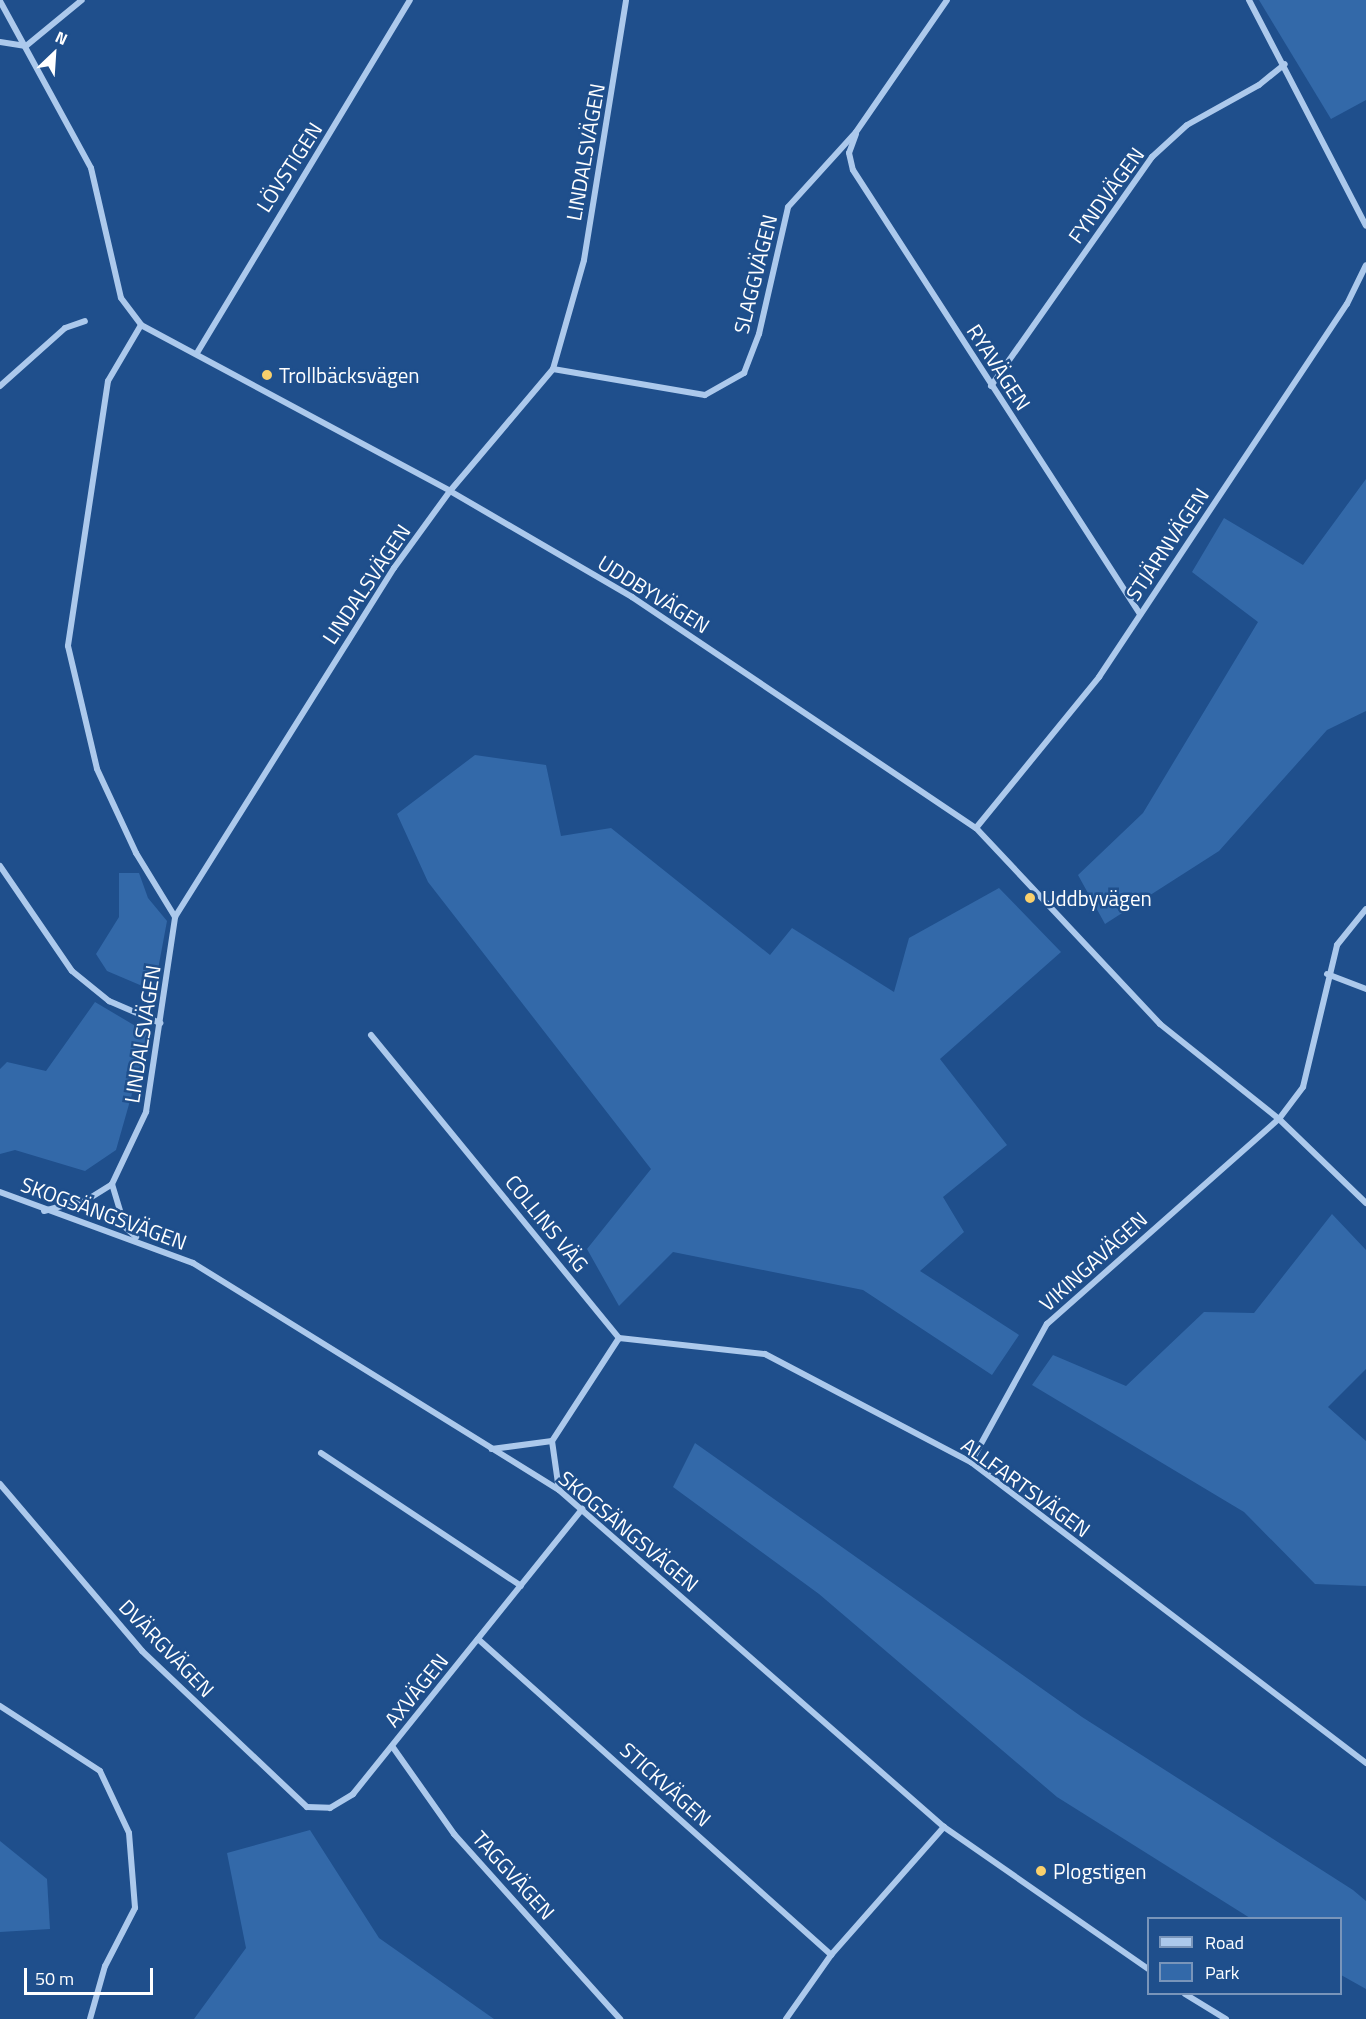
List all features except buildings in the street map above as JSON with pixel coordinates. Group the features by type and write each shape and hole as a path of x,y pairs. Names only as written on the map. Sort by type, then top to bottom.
{"street":[{"path":"0,42 27,46 82,0"},
{"name":"LÖVSTIGEN","path":"197,352 410,0"},
{"name":"LINDALSVÄGEN","path":"112,1184 146,1112 175,917 288,732 450,491 553,369 584,260 626,0"},
{"name":"SLAGGVÄGEN","path":"553,369 705,395 744,373 759,334 788,207 856,132 947,0"},
{"path":"1249,0 1285,64 1366,226"},
{"path":"0,1 27,46 91,168 120,298 141,325 108,381 68,646 97,769 136,853 175,917"},
{"name":"FYNDVÄGEN","path":"991,386 1152,157 1186,125 1259,85 1285,64"},
{"name":"RYAVÄGEN","path":"856,132 849,153 853,170 1140,614"},
{"name":"STJÄRNVÄGEN","path":"976,828 1099,677 1347,304 1366,265"},
{"path":"0,386 64,328 85,321"},
{"name":"UDDBYVÄGEN","path":"141,325 197,352 450,491 632,597 976,828 1160,1024 1279,1119 1366,1203"},
{"path":"0,867 72,971 109,1001 160,1023"},
{"name":"VIKINGAVÄGEN","path":"971,1462 1047,1324 1279,1119 1303,1087 1327,974 1337,945 1366,909"},
{"path":"1327,974 1366,989"},
{"name":"COLLINS VÄG","path":"371,1035 619,1338"},
{"path":"43,1211 90,1198 112,1184 125,1227 139,1240"},
{"name":"SKOGSÄNGSVÄGEN","path":"0,1192 43,1211 139,1240 193,1263 559,1490 944,1827 1147,1968"},
{"path":"559,1490 552,1441 619,1338"},
{"name":"ALLFARTSVÄGEN","path":"619,1338 765,1354 971,1462 1366,1763"},
{"path":"492,1449 552,1441"},
{"path":"321,1453 521,1586"},
{"name":"DVÄRGVÄGEN","path":"0,1484 142,1651 307,1807 330,1808"},
{"name":"AXVÄGEN","path":"330,1808 353,1794 582,1509"},
{"name":"STICKVÄGEN","path":"478,1639 831,1955"},
{"path":"0,1706 100,1771 129,1833 135,1908 105,1965 90,2019"},
{"name":"TAGGVÄGEN","path":"392,1746 454,1834 620,2019"},
{"path":"786,2019 831,1955 944,1827"},
{"path":"1187,1995 1226,2019"}],"green space":[{"path":"1259,0 1366,0 1366,100 1331,119"},
{"path":"1366,479 1366,711 1327,730 1219,851 1105,924 1078,875 1143,813 1258,622 1192,572 1224,518 1303,565"},
{"path":"475,755 546,765 561,836 611,828 770,955 792,928 894,992 909,938 999,888 1061,952 940,1059 1007,1145 943,1197 964,1232 920,1271 1019,1335 992,1375 863,1290 673,1252 619,1306 587,1249 651,1169 428,882 397,814"},
{"path":"119,873 139,873 148,898 167,921 154,991 107,971 96,954 119,917"},
{"path":"95,1002 149,1034 116,1150 85,1171 15,1150 0,1154 0,1069 7,1062 46,1071"},
{"path":"1332,1214 1366,1250 1366,1369 1328,1407 1366,1441 1366,1586 1315,1584 1244,1512 1032,1385 1053,1355 1126,1386 1204,1312 1254,1313"},
{"path":"695,1443 1082,1717 1353,1890 1366,1901 1366,1989 1342,1976 1342,1917 1248,1917 1057,1797 819,1594 673,1487"},
{"path":"310,1830 379,1938 494,2019 194,2019 246,1948 227,1853"},
{"path":"0,1841 47,1879 50,1929 0,1932"}],"place":[{"name":"Trollbäcksvägen","path":"267,375"},
{"name":"Uddbyvägen","path":"1030,898"},
{"name":"Plogstigen","path":"1041,1871"}]}
